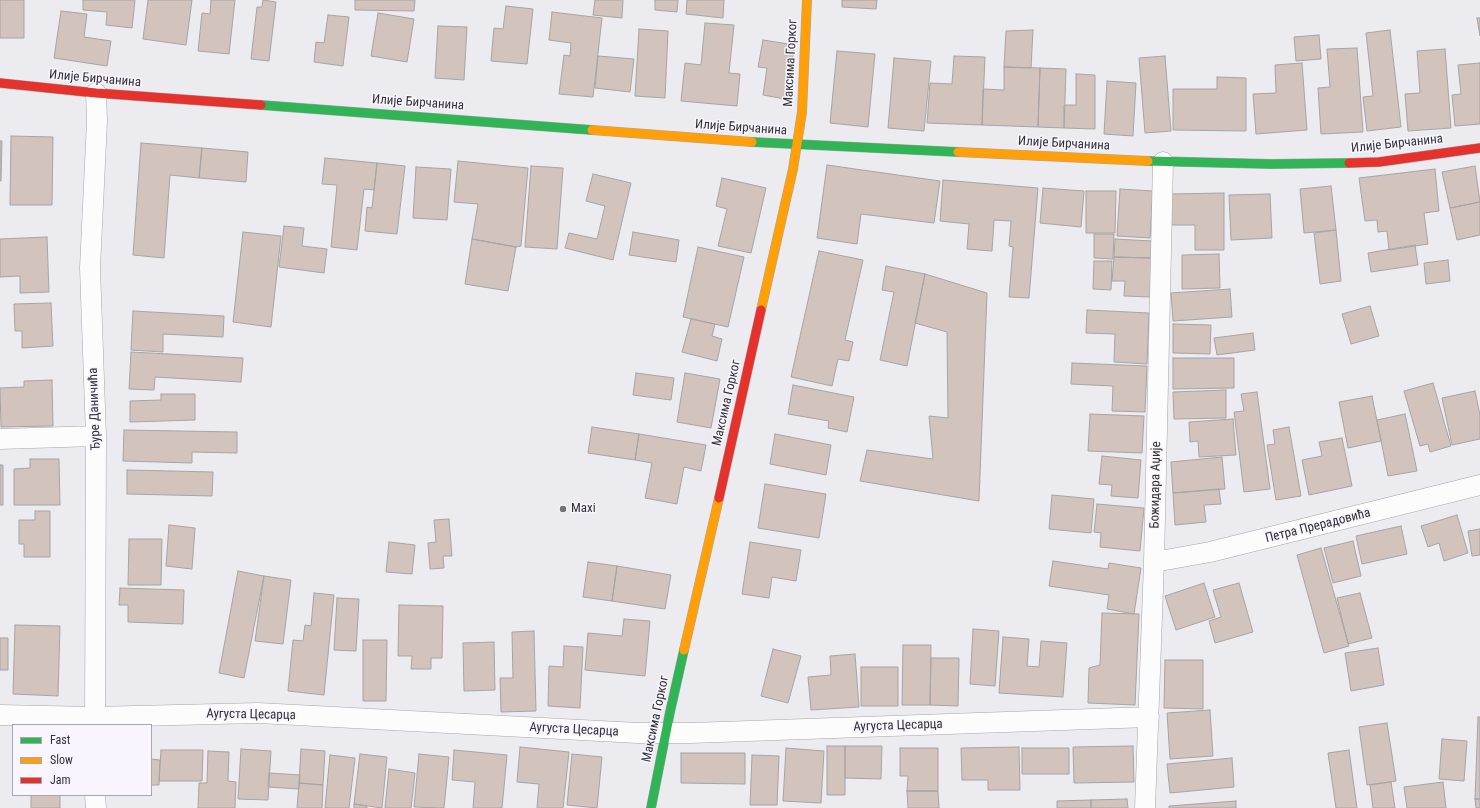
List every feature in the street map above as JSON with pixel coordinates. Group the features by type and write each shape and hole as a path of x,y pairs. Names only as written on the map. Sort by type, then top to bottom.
{"street":[{"name":"Максима Горког","path":"651,808 666,733 793,169 802,112 807,0"},
{"name":"Илије Бирчанина","path":"0,83 96,94 797,144 1163,162 1271,164 1379,162 1480,148"},
{"name":"Ђуре Даничића","path":"94,721 96,436 90,268 97,121 96,94"},
{"name":"Божидара Аџије","path":"1145,808 1154,562 1163,162"},
{"path":"0,439 96,436"},
{"name":"Петра Прерадовића","path":"1154,562 1210,552 1480,485"},
{"name":"Аугуста Цесарца","path":"0,715 94,721 258,713 638,733 1149,717"},
{"path":"96,796 96,808"}],"building":[{"path":"0,0 24,0 24,38 0,38"},
{"path":"83,0 135,0 132,28 106,25 107,12 83,10"},
{"path":"148,0 192,0 186,45 143,39"},
{"path":"211,0 235,0 229,54 198,51 202,13 210,14"},
{"path":"263,0 276,2 269,61 251,59 257,7 262,7"},
{"path":"355,0 415,0 414,11 355,10"},
{"path":"595,0 623,0 622,18 593,15"},
{"path":"655,0 678,0 677,12 655,10"},
{"path":"687,0 724,0 723,18 686,14"},
{"path":"842,0 877,0 876,9 842,7"},
{"path":"506,6 533,9 527,64 491,61 494,28 503,29"},
{"path":"61,11 87,14 84,37 111,41 107,66 54,58"},
{"path":"552,12 602,18 593,97 559,94 564,55 570,56 571,43 549,40"},
{"path":"378,13 414,19 407,62 371,56"},
{"path":"328,15 349,17 343,66 314,62 316,42 324,43"},
{"path":"1477,18 1480,18 1480,36"},
{"path":"705,23 734,25 729,73 740,74 737,106 681,101 685,63 701,65"},
{"path":"438,26 467,27 464,80 435,78"},
{"path":"639,29 668,31 665,98 635,96"},
{"path":"1033,30 1031,68 1004,67 1006,31"},
{"path":"1390,30 1401,127 1367,131 1363,97 1373,96 1366,33"},
{"path":"1319,35 1321,59 1296,61 1294,37"},
{"path":"763,40 795,45 785,99 763,95 767,68 758,67"},
{"path":"1357,48 1363,132 1321,134 1318,88 1330,87 1327,49"},
{"path":"1445,49 1451,128 1408,131 1405,94 1420,93 1417,51"},
{"path":"837,51 875,54 868,127 830,123"},
{"path":"598,56 634,59 630,92 595,88"},
{"path":"954,56 985,57 982,125 927,123 930,83 952,84"},
{"path":"1165,56 1171,131 1145,133 1139,58"},
{"path":"894,58 931,61 924,131 888,128"},
{"path":"1302,63 1307,130 1256,134 1253,94 1276,93 1275,65"},
{"path":"1480,63 1480,124 1455,126 1452,95 1461,94 1458,65"},
{"path":"1004,67 1040,68 1038,127 982,125 983,89 1004,90"},
{"path":"1040,68 1066,69 1064,128 1038,127"},
{"path":"1076,74 1095,75 1095,129 1064,128 1064,105 1076,105"},
{"path":"1217,77 1246,78 1246,131 1173,130 1173,89 1217,89"},
{"path":"1107,81 1136,83 1133,136 1104,134"},
{"path":"11,136 53,137 52,205 10,205"},
{"path":"0,141 2,141 1,181 0,181"},
{"path":"141,143 202,148 199,178 170,175 164,258 133,255"},
{"path":"202,148 248,152 246,182 199,178"},
{"path":"325,158 377,163 374,190 364,189 357,250 331,247 337,185 322,184"},
{"path":"458,161 528,168 521,246 516,247 472,239 478,204 454,202"},
{"path":"377,163 405,166 397,234 365,231 367,207 372,208"},
{"path":"827,165 940,181 934,223 861,214 857,244 817,238"},
{"path":"531,166 563,168 557,249 525,247"},
{"path":"1475,166 1480,202 1450,208 1442,172"},
{"path":"416,167 451,169 447,220 413,218"},
{"path":"1435,169 1439,211 1424,213 1428,244 1389,250 1387,231 1378,232 1377,220 1365,221 1359,178"},
{"path":"593,174 631,183 613,260 565,248 569,233 597,239 605,206 586,201"},
{"path":"722,178 766,188 751,253 718,246 727,209 716,206"},
{"path":"943,180 1038,188 1029,298 1009,297 1013,247 1009,246 1011,221 994,220 992,251 967,249 969,224 940,221"},
{"path":"1331,186 1336,230 1304,233 1300,189"},
{"path":"1043,188 1084,191 1081,227 1040,223"},
{"path":"1120,189 1153,191 1150,238 1117,236"},
{"path":"1086,191 1116,191 1115,233 1086,233"},
{"path":"1224,193 1224,250 1195,250 1195,225 1170,225 1170,194"},
{"path":"1270,194 1272,238 1231,240 1229,195"},
{"path":"1480,202 1480,235 1457,240 1450,208"},
{"path":"284,226 304,228 302,246 327,249 324,273 279,267"},
{"path":"1336,230 1341,281 1320,284 1314,233"},
{"path":"243,232 281,236 271,327 233,322"},
{"path":"633,232 679,240 676,262 629,255"},
{"path":"1094,234 1114,234 1113,259 1094,258"},
{"path":"47,237 49,292 20,293 20,276 0,277 0,239"},
{"path":"472,239 516,247 508,291 465,284"},
{"path":"1115,239 1152,241 1151,258 1114,257"},
{"path":"1415,245 1418,265 1371,272 1368,253"},
{"path":"698,247 744,257 728,327 683,317"},
{"path":"819,251 863,260 845,340 853,342 849,361 838,359 832,386 791,377"},
{"path":"1219,254 1220,288 1182,289 1182,255"},
{"path":"1114,257 1151,258 1151,297 1124,296 1125,281 1112,281"},
{"path":"1448,260 1450,281 1426,284 1424,263"},
{"path":"1094,261 1112,261 1111,290 1093,289"},
{"path":"886,266 925,274 907,366 880,360 894,292 882,290"},
{"path":"925,274 987,293 979,501 860,481 867,450 933,459 929,416 948,418 947,332 915,323"},
{"path":"1230,289 1232,317 1173,321 1171,293"},
{"path":"51,303 53,346 22,348 22,331 15,331 14,304"},
{"path":"1370,306 1379,336 1351,344 1342,314"},
{"path":"1087,310 1149,313 1147,364 1114,362 1115,334 1086,333"},
{"path":"133,311 224,316 223,337 163,334 163,352 131,350"},
{"path":"691,319 715,324 712,336 722,339 717,361 682,352"},
{"path":"1173,324 1211,325 1210,354 1173,353"},
{"path":"1253,333 1255,350 1217,355 1214,338"},
{"path":"131,352 243,358 241,382 155,377 154,390 129,389"},
{"path":"1173,358 1234,358 1234,388 1173,389"},
{"path":"1072,363 1147,366 1145,412 1112,411 1113,386 1071,384"},
{"path":"636,373 674,378 671,400 633,395"},
{"path":"685,373 720,379 711,428 677,422"},
{"path":"52,380 53,426 1,427 0,388 24,387 24,381"},
{"path":"1433,383 1451,446 1430,452 1428,444 1420,446 1404,391"},
{"path":"793,385 854,397 847,432 828,428 829,421 788,414"},
{"path":"1226,390 1226,418 1174,419 1173,392"},
{"path":"1475,391 1480,415 1480,439 1452,445 1442,398"},
{"path":"1257,392 1270,489 1244,492 1234,412 1244,411 1241,394"},
{"path":"161,394 195,394 195,420 130,422 130,401 161,400"},
{"path":"1372,396 1381,441 1348,448 1339,402"},
{"path":"1090,414 1144,416 1142,453 1088,451"},
{"path":"1405,414 1417,471 1388,476 1377,420"},
{"path":"1233,419 1236,455 1199,457 1198,441 1190,442 1189,422"},
{"path":"592,427 639,434 635,460 588,453"},
{"path":"1289,427 1301,496 1276,500 1267,445 1275,444 1273,430"},
{"path":"124,430 237,432 237,453 192,452 192,463 123,461"},
{"path":"639,434 706,445 701,471 684,467 677,504 645,498 652,463 635,460"},
{"path":"775,434 831,445 826,475 770,464"},
{"path":"1342,438 1352,486 1309,495 1302,460 1322,456 1319,442"},
{"path":"1102,456 1141,460 1138,498 1111,496 1112,485 1099,484"},
{"path":"1222,457 1225,489 1173,493 1171,462"},
{"path":"30,459 59,459 60,505 14,505 14,469 30,468"},
{"path":"0,465 3,465 3,505 0,505"},
{"path":"127,470 213,472 212,496 127,494"},
{"path":"765,484 826,494 819,538 758,528"},
{"path":"1219,489 1221,504 1204,505 1206,522 1175,525 1173,493"},
{"path":"1052,495 1094,499 1091,533 1049,529"},
{"path":"1097,504 1144,508 1140,551 1100,547 1101,533 1094,532"},
{"path":"35,511 50,511 50,557 24,557 24,544 19,544 19,520 35,520"},
{"path":"1457,515 1468,553 1444,561 1439,543 1428,547 1421,526"},
{"path":"449,519 452,556 443,556 444,568 430,569 428,543 436,542 434,520"},
{"path":"169,525 195,528 192,569 166,566"},
{"path":"1401,526 1407,554 1362,564 1356,536"},
{"path":"1480,529 1480,555 1472,556 1468,531"},
{"path":"129,539 162,539 161,585 128,585"},
{"path":"1353,541 1361,576 1333,583 1324,548"},
{"path":"389,542 415,545 412,574 386,572"},
{"path":"750,542 801,550 796,581 772,577 769,598 742,594"},
{"path":"1321,548 1349,646 1324,653 1297,555"},
{"path":"1053,561 1108,569 1109,563 1141,568 1134,614 1107,609 1109,595 1049,586"},
{"path":"588,562 617,566 612,601 583,597"},
{"path":"617,566 671,575 665,609 612,601"},
{"path":"238,571 264,576 244,678 219,673"},
{"path":"264,576 291,580 283,644 255,641"},
{"path":"1204,583 1215,617 1176,630 1165,596"},
{"path":"1239,583 1253,632 1215,643 1209,621 1221,617 1213,590"},
{"path":"120,588 184,590 183,624 128,622 128,605 119,605"},
{"path":"314,593 334,595 324,695 288,691 293,640 303,641 305,625 311,626"},
{"path":"1360,593 1372,638 1348,644 1337,598"},
{"path":"337,598 359,599 356,651 334,650"},
{"path":"399,605 443,606 442,658 431,658 431,669 411,669 412,656 398,656"},
{"path":"1102,613 1139,614 1135,705 1088,703 1089,668 1100,665"},
{"path":"624,619 650,621 645,676 585,670 588,633 622,636"},
{"path":"15,625 60,626 58,696 13,694"},
{"path":"973,629 999,631 995,686 970,684"},
{"path":"534,631 536,711 501,712 500,678 513,678 512,632"},
{"path":"1003,637 1029,639 1027,666 1039,667 1041,641 1067,643 1063,697 999,693"},
{"path":"0,638 8,638 8,670 0,670"},
{"path":"363,640 387,640 386,701 363,701"},
{"path":"494,642 495,690 464,691 463,643"},
{"path":"903,645 931,645 930,705 902,705"},
{"path":"564,646 583,647 580,708 548,706 549,666 563,667"},
{"path":"1378,648 1384,685 1351,691 1345,653"},
{"path":"773,649 801,656 788,703 761,696"},
{"path":"855,654 859,707 811,710 808,677 831,675 830,656"},
{"path":"931,658 959,658 958,706 930,705"},
{"path":"1165,660 1203,660 1203,709 1164,708"},
{"path":"861,667 898,667 898,706 861,706"},
{"path":"1210,710 1213,756 1170,759 1167,713"},
{"path":"1478,717 1480,717 1480,799 1475,799"},
{"path":"1387,723 1396,781 1367,785 1359,727"},
{"path":"1442,739 1467,741 1464,781 1439,779"},
{"path":"827,746 845,746 845,795 827,795"},
{"path":"845,746 882,746 881,779 845,778"},
{"path":"1133,746 1134,782 1074,783 1073,747"},
{"path":"520,747 569,752 563,808 537,808 539,784 517,782"},
{"path":"1019,747 1020,790 988,790 988,780 962,780 961,748"},
{"path":"786,748 824,751 821,803 783,801"},
{"path":"900,748 938,748 938,791 907,791 908,776 900,776"},
{"path":"1022,748 1069,748 1069,774 1022,774"},
{"path":"241,749 271,751 268,800 238,799"},
{"path":"301,749 325,751 323,785 299,783"},
{"path":"161,750 203,750 202,781 159,781"},
{"path":"454,750 507,755 502,808 473,808 475,782 452,780"},
{"path":"1349,750 1357,808 1336,808 1328,753"},
{"path":"208,751 229,752 228,781 236,782 235,808 198,808 199,783 207,783"},
{"path":"681,753 745,753 745,784 681,783"},
{"path":"360,754 387,757 382,808 354,804"},
{"path":"419,754 449,757 444,808 414,807"},
{"path":"572,754 602,757 597,808 567,805"},
{"path":"330,755 355,758 349,808 325,808"},
{"path":"752,755 779,756 777,805 750,805"},
{"path":"1232,758 1234,787 1170,793 1167,764"},
{"path":"152,759 160,760 159,785 152,785"},
{"path":"389,769 415,773 411,808 385,808"},
{"path":"269,773 300,775 299,789 268,787"},
{"path":"1391,782 1395,808 1373,808 1370,785"},
{"path":"1443,782 1446,808 1407,808 1404,787"},
{"path":"299,783 323,785 322,808 297,808"},
{"path":"907,791 938,791 939,808 908,808"},
{"path":"31,796 60,796 60,808 31,808"},
{"path":"1127,799 1128,808 1091,808 1091,800"},
{"path":"1475,799 1480,799 1480,808 1476,808"},
{"path":"1091,800 1091,808 1057,808 1057,801"},
{"path":"1236,801 1236,808 1169,808 1169,806"},
{"path":"354,804 367,806 367,808 354,808"}],"traffic: fast":[{"path":"261,105 592,130"},
{"path":"752,142 958,152"},
{"path":"1148,161 1271,164 1349,163"},
{"path":"651,808 684,650"}],"traffic: slow":[{"path":"761,310 793,169 802,112 807,0"},
{"path":"592,130 752,142"},
{"path":"958,152 1148,161"},
{"path":"684,650 719,498"}],"traffic: jam":[{"path":"0,83 96,93 261,105"},
{"path":"1349,163 1379,162 1480,148"},
{"path":"719,498 761,310"}],"place":[{"name":"Maxi","path":"563,509"}]}
